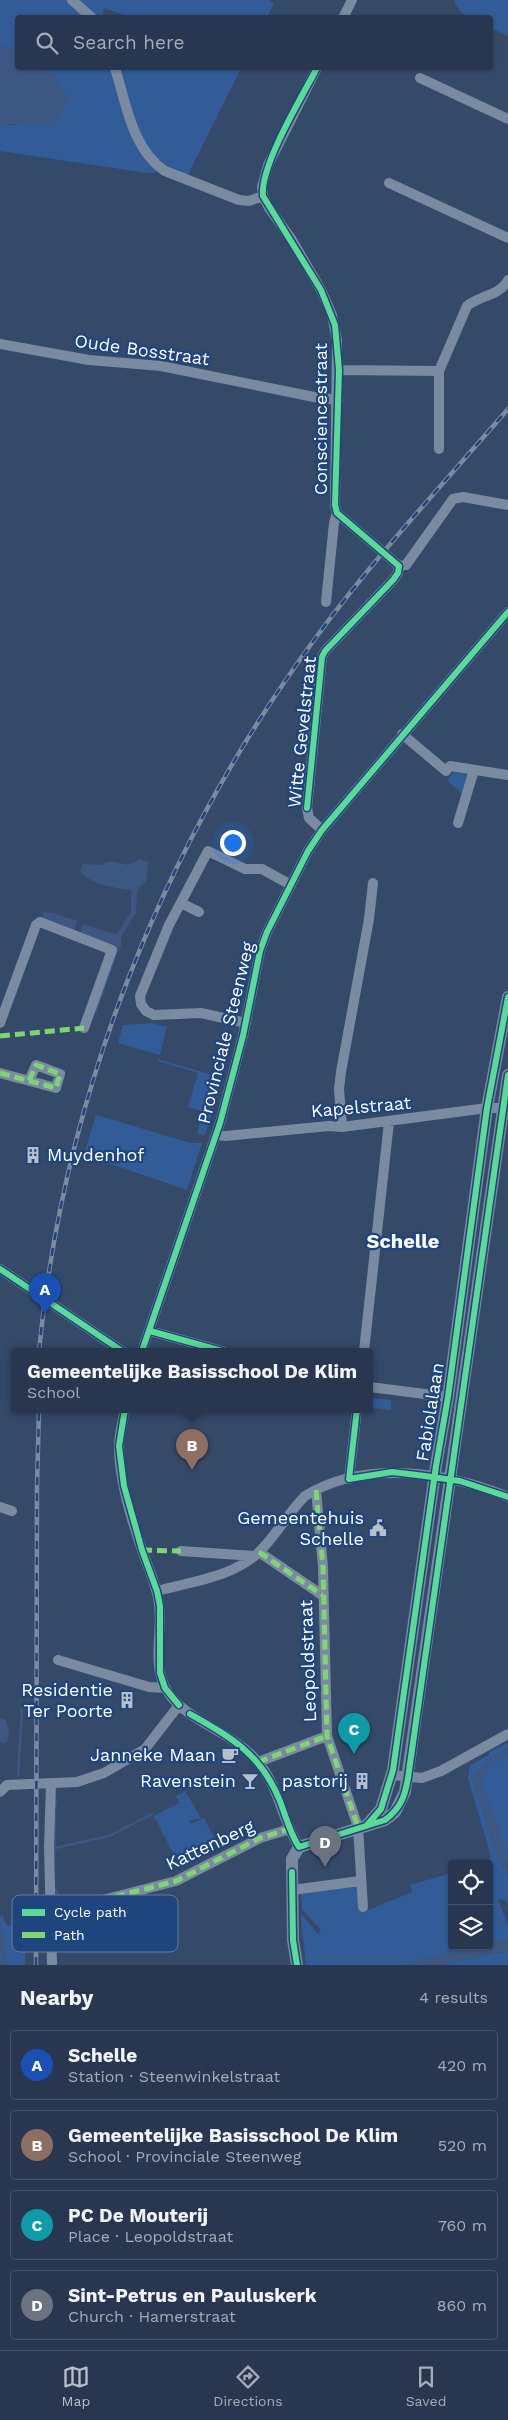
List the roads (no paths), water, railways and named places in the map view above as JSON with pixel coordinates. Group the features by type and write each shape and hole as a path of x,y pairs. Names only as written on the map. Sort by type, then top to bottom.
{"main road":[{"name":"Fabiolalaan","path":"362,1826 381,1810 392,1776 448,1396 487,1108 508,997"},
{"name":"Fabiolalaan","path":"299,1847 385,1820 402,1803 408,1778 505,1108 508,1075"},
{"path":"297,1965 293,1940 292,1859 299,1847"}],"street":[{"path":"72,0 89,15"},
{"path":"344,15 352,0"},
{"path":"116,70 140,145 156,165 165,171 239,200 249,201 263,196 262,187 268,165 316,70"},
{"path":"420,78 508,118"},
{"path":"389,183 508,238"},
{"name":"Consciencestraat","path":"263,196 301,254 328,303 337,340 337,513 334,523 326,602"},
{"path":"439,449 439,371 467,306 474,300 498,291 508,280"},
{"name":"Oude Bosstraat","path":"0,344 90,360 156,365 298,394 338,400"},
{"path":"338,370 439,371"},
{"name":"Witte Gevelstraat","path":"322,830 309,818 307,808 322,657 325,651 393,580 398,574 399,566 406,564 453,499 463,497 508,505"},
{"path":"337,513 399,566"},
{"name":"Provinciale Steenweg","path":"143,1348 177,1244 216,1135 246,1023 262,944 290,885 322,830 508,612"},
{"path":"402,734 446,771 450,766 508,775"},
{"path":"458,823 474,770"},
{"path":"246,1023 201,1013 154,1015 146,1011 141,1004 140,996 170,925 208,851 245,869 262,869 290,885"},
{"path":"342,1126 339,1089 341,1072 369,919 373,883"},
{"path":"181,903 199,912"},
{"path":"0,1023 38,923 43,923 112,950 84,1028"},
{"path":"0,1073 29,1081"},
{"name":"Kapelstraat","path":"216,1135 389,1122 487,1108 505,1108"},
{"path":"364,1348 389,1122"},
{"path":"0,1269 118,1348"},
{"path":"150,1331 211,1348"},
{"path":"373,1387 448,1396"},
{"path":"124,1413 119,1446 124,1486 142,1550 157,1591 160,1606 160,1673 165,1688 186,1712 244,1747 258,1762 268,1776 280,1800 290,1829 299,1847"},
{"path":"349,1479 357,1413"},
{"path":"157,1591 216,1575 240,1566 256,1554 295,1506 316,1490 349,1479 392,1472 451,1479 508,1497"},
{"name":"Leopoldstraat","path":"316,1490 321,1533 327,1736 362,1826 360,1881 363,1907"},
{"path":"0,1507 12,1511"},
{"path":"181,1551 256,1554 322,1595"},
{"path":"58,1660 149,1687 165,1688"},
{"path":"0,1792 7,1785 77,1782 94,1777 145,1749 179,1705"},
{"path":"392,1776 422,1778 440,1771 508,1734"},
{"path":"258,1762 327,1736"},
{"path":"50,1895 49,1847 51,1783"},
{"name":"Kattenberg","path":"121,1895 176,1881 260,1838 290,1829"},
{"path":"292,1890 360,1881"},
{"path":"52,1952 52,1963"}],"waterway":[{"path":"96,1011 118,947"},
{"path":"18,1776 22,1710"},
{"path":"55,1808 56,1800"},
{"path":"55,1848 109,1836 152,1814"},
{"path":"54,1868 55,1816"},
{"path":"55,1889 59,1895"}],"railway":[{"path":"39,1348 52,1255 71,1160 97,1066 130,975 168,886 212,800 262,716 317,636 386,549 508,409"},
{"path":"36,1895 39,1413"},
{"path":"36,1952 36,1965"}],"place":[{"name":"Muydenhof","path":"33,1155"},
{"name":"Schelle","path":"45,1314"},
{"name":"Gemeentelijke Basisschool De Klim","path":"192,1470"},
{"name":"Gemeentehuis Schelle","path":"378,1528"},
{"name":"Residentie Ter Poorte","path":"127,1700"},
{"name":"PC De Mouterij","path":"354,1754"},
{"name":"Janneke Maan","path":"230,1755"},
{"name":"Ravenstein","path":"250,1781"},
{"name":"pastorij","path":"362,1781"},
{"name":"Sint-Petrus en Pauluskerk","path":"325,1867"}],"district":[{"name":"Schelle","path":"403,1241"}]}
